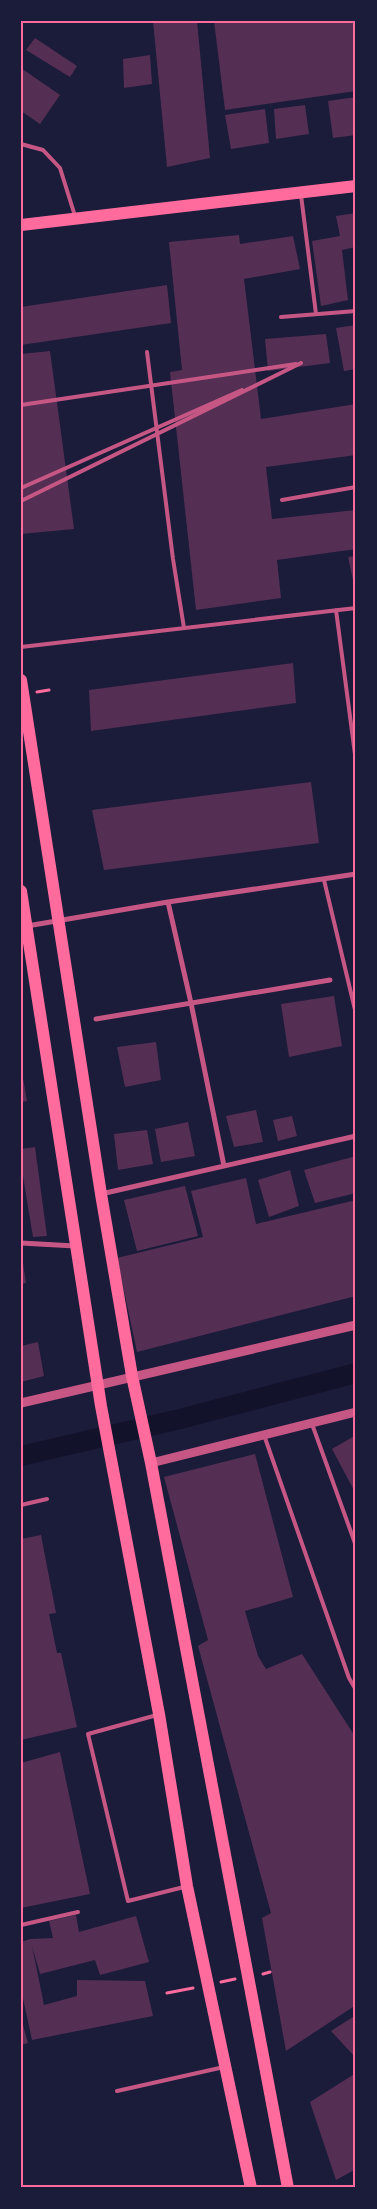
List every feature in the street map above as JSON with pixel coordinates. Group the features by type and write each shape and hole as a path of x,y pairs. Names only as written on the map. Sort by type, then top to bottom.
{"main road":[{"path":"21,225 356,186"},
{"path":"21,680 101,1194 132,1376 151,1463 288,2188"},
{"path":"21,891 25,927 97,1385 159,1714 187,1886 251,2188"}],"street":[{"path":"25,927 168,902 356,874"},
{"path":"168,902 191,1003 224,1166"},
{"path":"96,1019 330,980"},
{"path":"101,1194 356,1136"},
{"path":"21,1243 75,1246"},
{"path":"21,1403 356,1325"},
{"path":"151,1463 356,1412"}],"lane":[{"path":"21,144 43,150 60,168 76,218"},
{"path":"300,192 316,314"},
{"path":"281,317 356,311"},
{"path":"147,352 173,559 184,628"},
{"path":"21,405 301,363"},
{"path":"21,488 301,363"},
{"path":"21,501 301,363"},
{"path":"282,500 356,487"},
{"path":"21,647 356,608"},
{"path":"336,610 356,762"},
{"path":"324,880 356,1014"},
{"path":"312,1423 356,1546"},
{"path":"264,1435 348,1678 356,1690"},
{"path":"21,1505 47,1499"},
{"path":"159,1714 88,1734 128,1901 187,1886"},
{"path":"21,1925 78,1912"},
{"path":"116,2091 225,2067"}],"building":[{"path":"153,21 197,21 210,158 167,167"},
{"path":"214,21 356,21 356,91 225,110"},
{"path":"35,38 77,66 70,77 26,50"},
{"path":"150,55 152,84 124,88 123,59"},
{"path":"21,68 60,95 40,124 21,111"},
{"path":"356,97 356,135 333,138 328,101"},
{"path":"305,105 309,134 276,139 274,109"},
{"path":"265,109 269,143 231,149 225,115"},
{"path":"356,213 356,247 342,250 348,300 321,306 312,241 340,236 336,216"},
{"path":"239,235 240,244 293,236 300,269 244,279 261,419 356,404 356,455 266,467 272,519 356,510 356,549 277,560 281,598 196,610 170,372 182,370 169,242"},
{"path":"167,285 171,323 21,345 21,307"},
{"path":"356,325 356,369 344,371 336,328"},
{"path":"326,334 330,363 268,371 265,339"},
{"path":"50,351 74,529 21,534 21,354"},
{"path":"356,556 356,590 355,590 348,557"},
{"path":"293,663 296,703 91,731 89,690"},
{"path":"311,782 319,843 104,870 92,810"},
{"path":"334,996 342,1046 289,1057 281,1004"},
{"path":"156,1042 161,1080 125,1087 117,1047"},
{"path":"21,1067 27,1101 21,1102"},
{"path":"256,1110 263,1142 234,1147 226,1116"},
{"path":"292,1116 297,1136 278,1141 273,1120"},
{"path":"188,1122 195,1156 161,1162 155,1129"},
{"path":"147,1130 153,1164 118,1170 114,1134"},
{"path":"35,1147 47,1236 33,1237 21,1164 21,1149"},
{"path":"356,1156 356,1193 315,1203 304,1170"},
{"path":"290,1170 299,1206 269,1217 258,1180"},
{"path":"246,1178 256,1224 356,1200 356,1296 137,1352 117,1258 203,1237 191,1191"},
{"path":"185,1186 198,1236 137,1251 124,1200"},
{"path":"21,1258 26,1283 21,1284"},
{"path":"38,1342 44,1376 21,1382 21,1346"},
{"path":"356,1435 356,1494 332,1449"},
{"path":"255,1454 293,1597 245,1611 258,1656 266,1669 302,1654 356,1738 356,2005 286,2051 262,1918 271,1913 198,1646 208,1640 164,1477"},
{"path":"41,1535 56,1613 49,1614 57,1653 61,1653 77,1727 21,1740 21,1539"},
{"path":"60,1752 90,1894 21,1908 21,1763"},
{"path":"76,1915 79,1932 136,1916 149,1962 100,1975 95,1960 40,1974 32,1946 44,2005 77,1996 77,1980 145,1981 153,2016 32,2040 21,1989 21,1942 30,1939 53,1938 49,1921"},
{"path":"356,2015 356,2058 331,2031"},
{"path":"21,2018 28,2043 21,2045"},
{"path":"356,2073 356,2169 336,2180 310,2102"}],"waterway":[{"path":"21,1456 180,1419 356,1373"}]}
